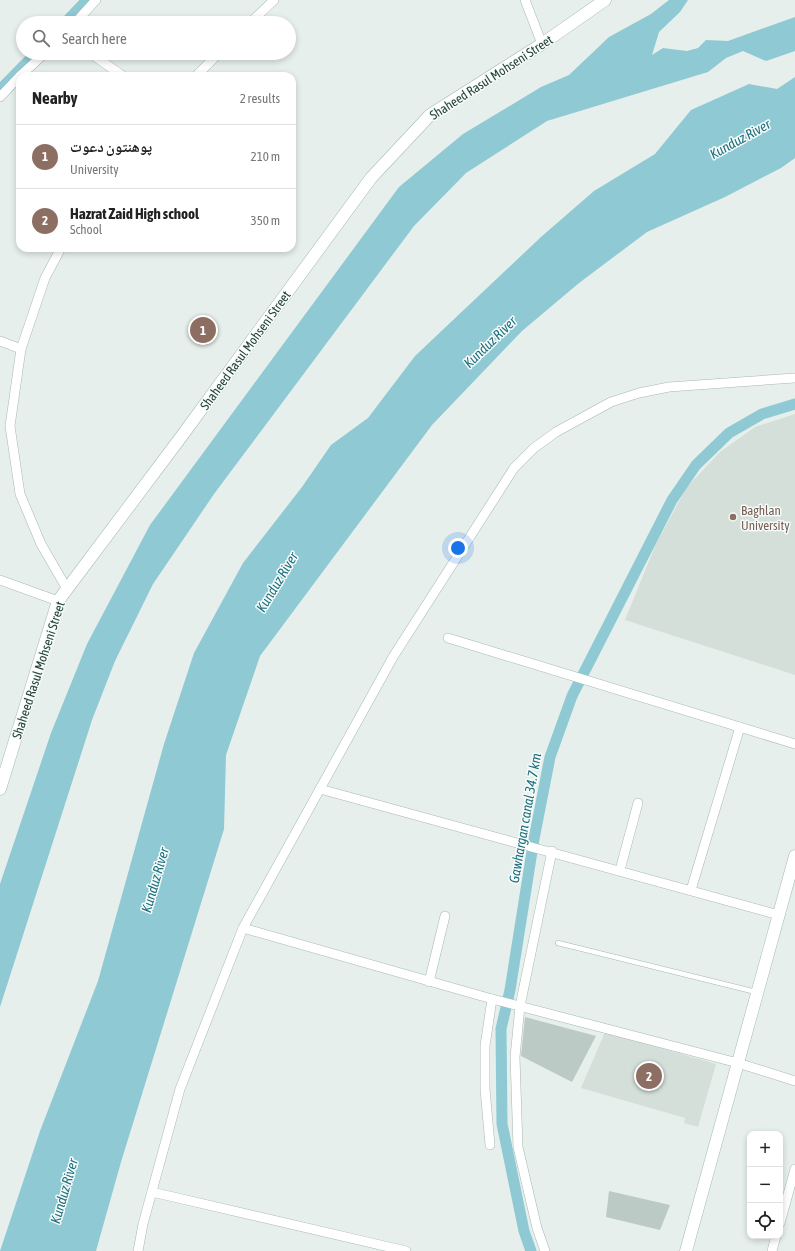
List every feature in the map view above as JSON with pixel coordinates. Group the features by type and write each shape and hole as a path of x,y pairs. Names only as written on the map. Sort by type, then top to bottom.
{"street":[{"path":"81,16 96,0"},
{"path":"257,16 274,0"},
{"path":"525,0 542,44"},
{"name":"Shaheed Rasul Mohseni Street","path":"0,789 58,601 181,437 371,178 430,115 542,44 605,0"},
{"path":"24,72 37,60"},
{"path":"100,60 117,72"},
{"path":"200,72 212,60"},
{"path":"0,97 16,80"},
{"path":"59,252 45,278 21,349 10,426 20,494 41,544 67,589"},
{"path":"0,341 21,349"},
{"path":"138,1251 152,1192 180,1089 243,928 393,657 514,468 534,448 556,432 611,402 639,393 669,388 795,378"},
{"path":"0,580 58,601"},
{"path":"448,638 795,744"},
{"path":"691,890 740,727"},
{"path":"320,790 552,851 779,914"},
{"path":"620,870 638,803"},
{"path":"545,1251 537,1228 518,1147 515,1057 520,1006 552,851"},
{"path":"686,1251 795,856"},
{"path":"429,982 445,916"},
{"path":"243,928 429,982 738,1063 795,1081"},
{"path":"490,1145 485,1089 485,1046 492,999"},
{"path":"783,1215 792,1195 795,1169"},
{"path":"152,1192 406,1251"},
{"path":"772,1251 775,1239"}],"lane":[{"path":"558,943 758,993"}],"shaded area":[{"name":"Baghlan University","path":"795,414 795,675 625,620 655,546 686,488 720,452 755,427"},
{"path":"605,1032 716,1064 698,1127 684,1123 685,1118 581,1088"}],"water":[{"path":"669,0 688,0 680,12 659,32 652,55 663,48 687,51 698,48 706,40 728,41 795,17 795,51 766,61 743,51 726,58 708,72 547,121 466,173 414,226 214,494 153,584 115,661 92,720 0,1007 0,884 51,733 87,644 150,525 399,187 463,134 541,87 569,75 609,37 651,14"},
{"name":"Kunduz River","path":"795,77 795,158 781,168 725,197 647,232 579,283 522,331 432,425 260,656 226,755 224,829 121,1162 96,1251 0,1251 40,1131 98,981 164,744 194,653 243,563 302,487 331,445 368,418 415,356 541,237 594,191 655,154 691,110 749,84 777,89"}],"building":[{"path":"525,1017 596,1036 572,1082 521,1056"},
{"path":"609,1191 670,1205 660,1230 606,1217"}],"waterway":[{"path":"72,16 87,0"},
{"path":"18,72 29,60"},
{"path":"0,90 16,74"},
{"name":"Gawhargan canal 34.7 km","path":"531,1251 524,1231 502,1124 501,1029 510,990 534,839 550,757 572,696 672,500 696,465 729,433 762,414 795,404"}],"place":[{"name":"پوهنتون دعوت","path":"203,330"},
{"name":"Baghlan University","path":"733,517"},
{"name":"Hazrat Zaid High school","path":"649,1076"}]}
